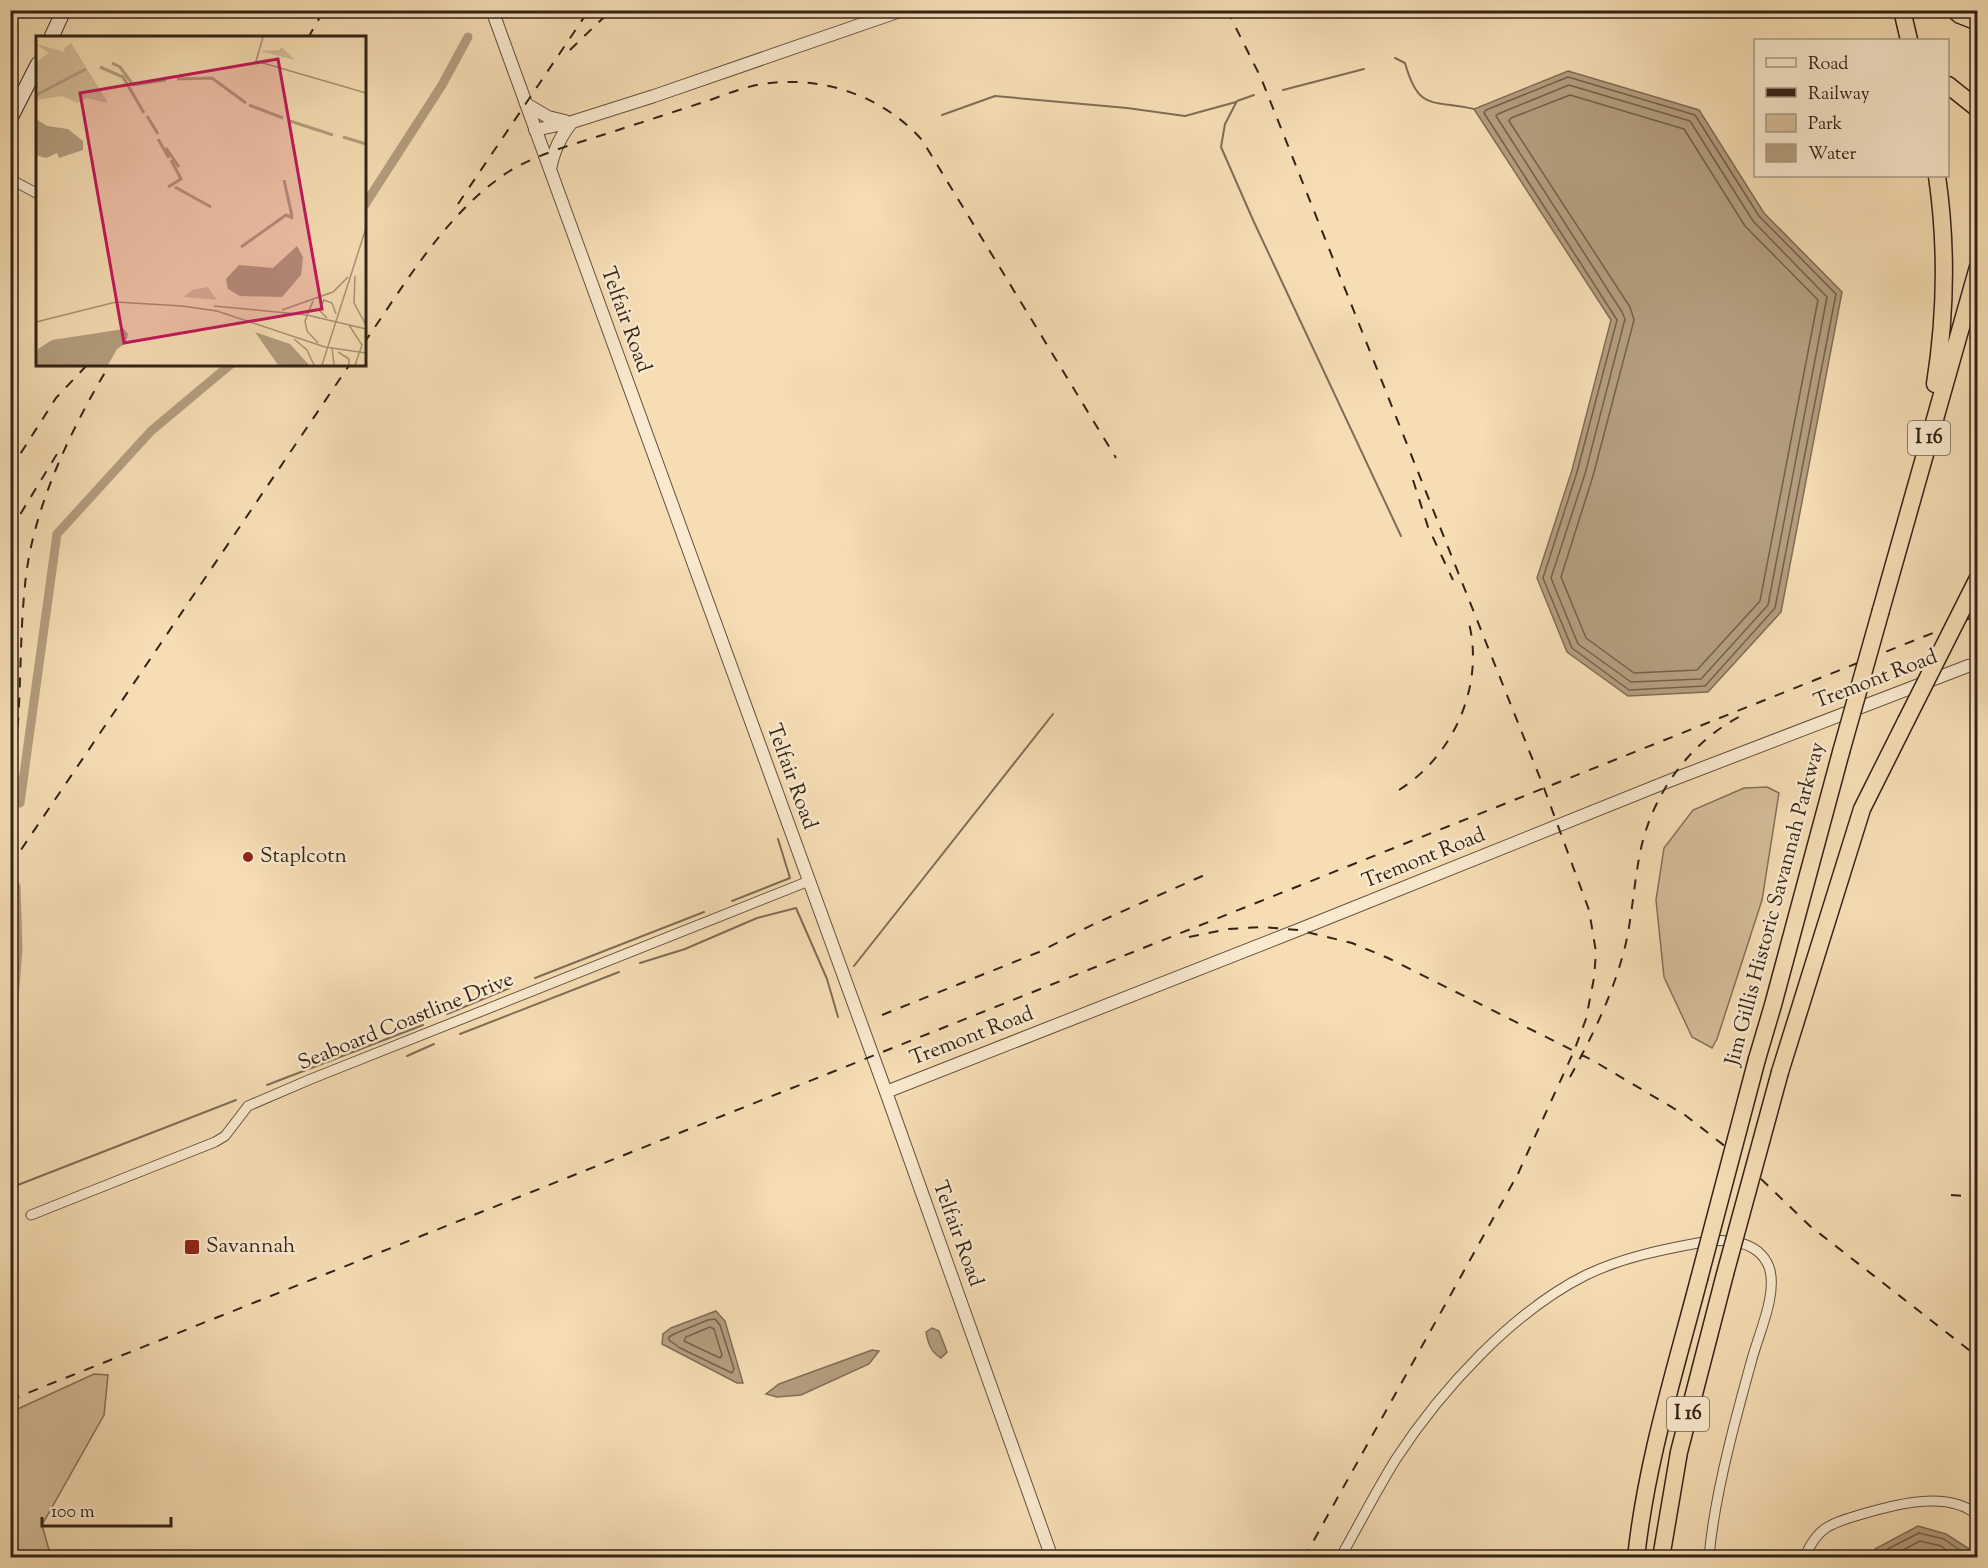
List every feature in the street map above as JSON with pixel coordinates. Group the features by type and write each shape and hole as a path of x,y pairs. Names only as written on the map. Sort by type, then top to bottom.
{"highway":[{"path":"1954,10 1977,22"},
{"path":"1904,17 1910,39"},
{"path":"1904,17 1914,39"},
{"path":"1949,87 1977,110"},
{"path":"1924,453 1941,349 1945,276 1937,177"},
{"name":"Jim Gillis Historic Savannah Parkway","path":"1636,1557 1646,1490 1658,1433 1757,1059 1977,267"},
{"name":"I 16","path":"1661,1557 1679,1452 1725,1274 1780,1072 1862,809 1977,578"}],"main road":[{"path":"52,36 64,10"},
{"path":"10,118 33,85"}],"street":[{"name":"Telfair Road","path":"492,10 886,1092 1052,1557"},
{"path":"537,134 903,10"},
{"path":"526,104 548,117 572,122"},
{"path":"550,170 556,146 572,122"},
{"path":"10,179 36,193"},
{"name":"Tremont Road","path":"886,1092 1309,926 1669,781 1968,666 1977,665"},
{"name":"Seaboard Coastline Drive","path":"31,1215 216,1142 225,1136 248,1106 808,881"},
{"path":"1340,1557 1396,1459 1455,1382 1527,1312 1559,1289 1588,1274 1639,1256 1716,1240 1738,1242 1760,1252 1768,1266 1772,1281 1762,1328 1729,1445 1718,1495 1709,1557"},
{"path":"1805,1557 1807,1549 1825,1528 1892,1505 1913,1502 1953,1503 1977,1516"}],"green space":[{"path":"1767,787 1779,793 1762,900 1717,1039 1712,1048 1692,1037 1664,977 1656,900 1664,848 1693,810 1744,788"},
{"path":"94,1374 108,1375 104,1415 42,1525 51,1557 11,1557 11,1412"}],"water":[{"path":"1568,71 1699,110 1764,213 1842,292 1781,612 1708,692 1628,696 1567,652 1537,578 1572,470 1611,320 1474,109"},
{"path":"716,1311 725,1321 743,1383 737,1383 662,1344 663,1334 671,1328"},
{"path":"932,1328 939,1331 947,1352 941,1358 932,1350 928,1340 926,1332"},
{"path":"872,1350 879,1351 869,1364 801,1395 777,1397 766,1394 779,1384"},
{"path":"1918,1526 1946,1534 1977,1554 1977,1557 1874,1557 1875,1549"}],"waterway":[{"path":"366,203 442,85 468,37"},
{"path":"1395,58 1405,63 1410,79 1422,97 1429,101 1474,109"},
{"path":"1283,90 1364,69"},
{"path":"1254,95 1237,101 1225,124 1221,147 1401,536"},
{"path":"942,115 995,96 1127,108 1185,116 1236,102"},
{"path":"20,803 57,534 151,431 229,366"},
{"path":"854,966 1053,714"},
{"path":"732,901 790,878 778,839"},
{"path":"10,1051 18,948 16,886"},
{"path":"640,963 685,949 757,918 796,908 827,979 838,1017"},
{"path":"535,978 704,912"},
{"path":"460,1034 619,972"},
{"path":"447,1014 510,988"},
{"path":"267,1085 423,1025"},
{"path":"407,1056 434,1044"},
{"path":"10,1188 236,1100"}],"railway":[{"path":"309,36 324,10"},
{"path":"458,204 589,10"},
{"path":"570,50 602,19 618,10"},
{"path":"1227,10 1261,78 1544,788 1589,910 1596,952 1594,978 1586,1019 1574,1051 1516,1178"},
{"path":"366,340 441,234 459,214 498,179 526,162 559,149 749,87 784,82 828,86 869,100 906,124 922,140 1116,458"},
{"path":"10,470 56,398 86,366"},
{"path":"10,787 17,737 23,610 29,556 45,499 56,470 81,415 109,366"},
{"path":"10,866 349,366"},
{"path":"10,531 57,454"},
{"path":"1413,480 1428,527 1453,580"},
{"path":"10,1400 1978,615"},
{"path":"1399,790 1419,775 1436,757 1462,714 1473,666 1472,641 1467,616"},
{"path":"1570,1077 1587,1046 1615,981 1628,934 1642,844 1656,805 1677,770 1691,754 1705,740 1739,717"},
{"path":"882,1015 1039,952 1094,924 1209,873"},
{"path":"1189,937 1228,929 1262,927 1298,930 1352,943 1388,958 1592,1060 1685,1115 1735,1154 1810,1226 1978,1357"},
{"path":"1304,1558 1519,1172"},
{"path":"1951,1195 1978,1197"}],"place":[{"name":"Staplcotn","path":"248,857"},
{"name":"Savannah","path":"192,1247"}]}
